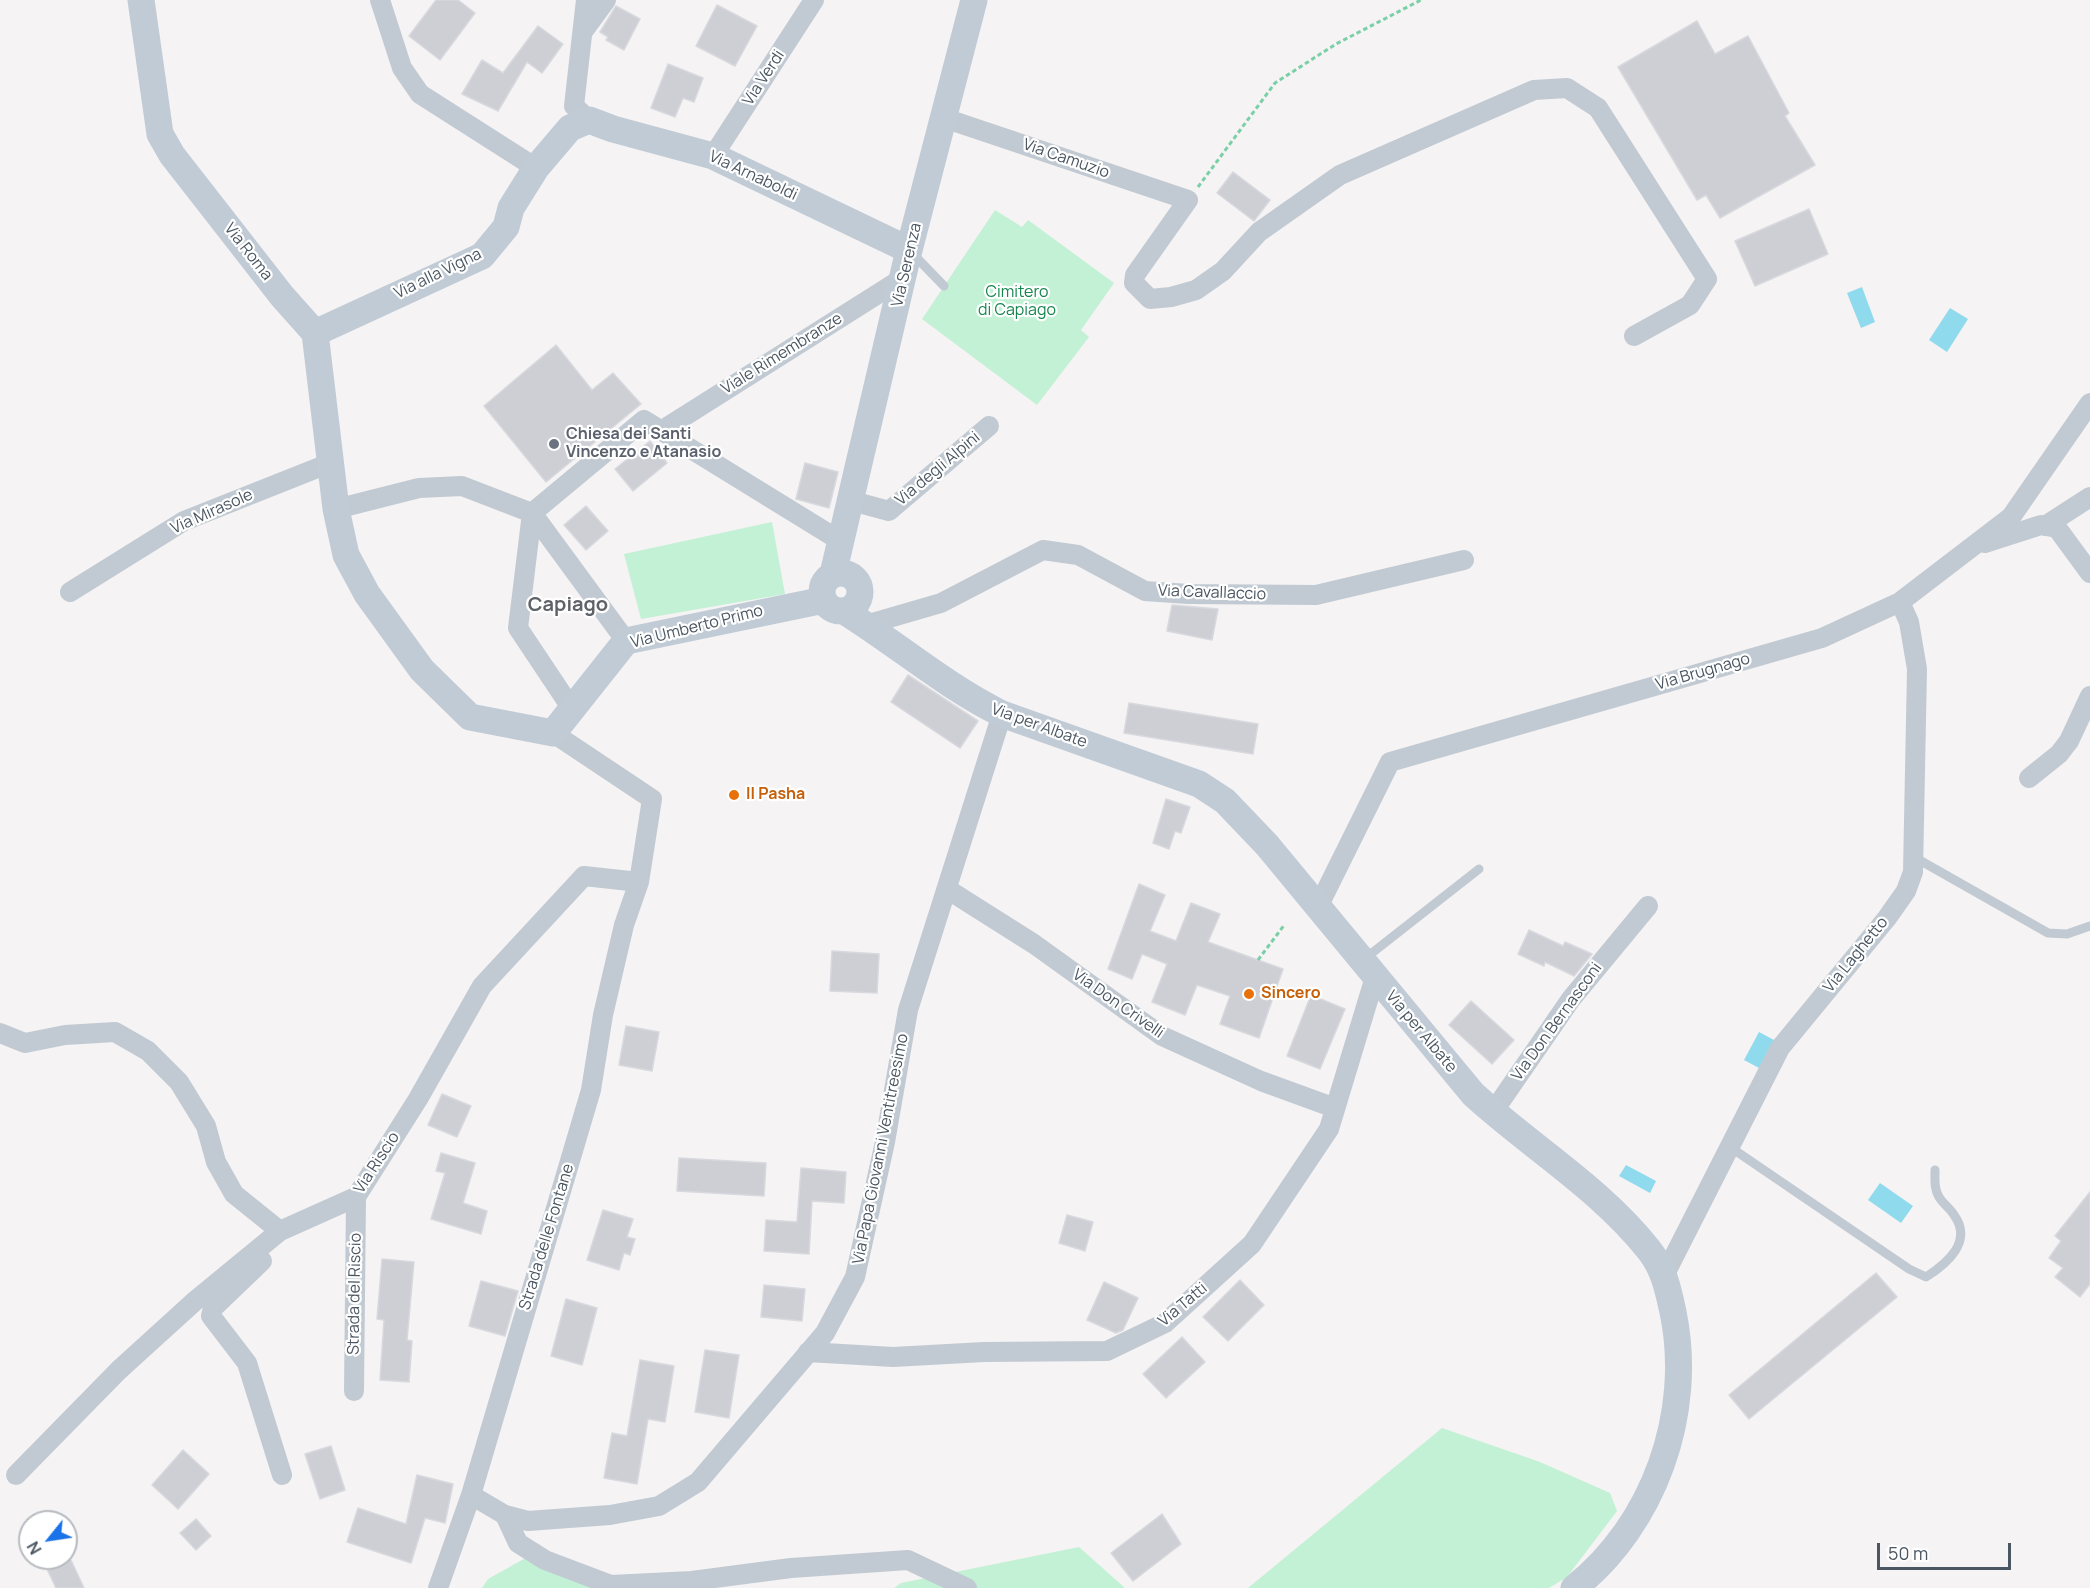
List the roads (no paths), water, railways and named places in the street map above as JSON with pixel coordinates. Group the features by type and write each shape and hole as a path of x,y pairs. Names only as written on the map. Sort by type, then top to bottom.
{"street":[{"name":"Via Roma","path":"141,0 160,134 172,156 282,296 315,333"},
{"path":"380,0 402,68 420,94 536,168"},
{"path":"586,0 585,30 574,106 590,120"},
{"path":"585,30 606,0"},
{"name":"Via Verdi","path":"713,156 814,0"},
{"name":"Via Serenza","path":"842,592 843,537 909,250 974,0"},
{"name":"Via Camuzio","path":"944,118 1188,200 1135,275 1134,283 1150,298 1171,297 1196,290 1223,271 1259,232 1340,175 1534,90 1567,88 1598,108 1707,279 1690,305 1634,336"},
{"name":"Via alla Vigna","path":"315,333 482,256 496,242 506,227 511,208 536,168 570,128 590,120"},
{"name":"Via Arnaboldi","path":"590,120 613,129 713,156 909,250"},
{"name":"Viale Rimembranze","path":"661,430 903,278"},
{"path":"315,333 336,509 345,555 367,594 422,670 470,717 553,734"},
{"name":"Via Brugnago","path":"1317,907 1390,762 1822,638 1900,602 2011,517 2090,403"},
{"path":"572,709 518,628 532,513 644,420 843,537"},
{"name":"Via degli Alpini","path":"852,501 888,511 988,426"},
{"name":"Via Mirasole","path":"70,592 184,521 330,463"},
{"path":"336,509 419,488 462,486 532,513 626,641"},
{"path":"1976,543 1988,543 2045,525 2090,497"},
{"path":"2045,525 2057,528 2090,573"},
{"name":"Via Cavallaccio","path":"874,627 941,603 1043,550 1078,555 1145,591 1188,594 1316,595 1464,560"},
{"name":"Via Umberto Primo","path":"553,734 626,641 842,592"},
{"name":"Via per Albate","path":"842,592 874,627 975,701 1002,714 1199,784 1239,814 1437,1052 1493,1112 1576,1176 1650,1250 1665,1274 1676,1326 1679,1372 1672,1429 1659,1474 1634,1523 1596,1571 1574,1588"},
{"name":"Via Laghetto","path":"1665,1274 1780,1047 1906,891 1913,872 1917,669 1909,622 1900,602"},
{"path":"2030,778 2059,754 2069,741 2090,696"},
{"name":"Via Papa Giovanni Ventitreesimo","path":"471,1495 505,1515 528,1521 610,1515 658,1506 698,1482 825,1333 855,1277 885,1142 908,1010 1002,714"},
{"name":"Strada delle Fontane","path":"438,1588 471,1495 591,1090 603,1015 624,925 639,882 652,799 553,734"},
{"name":"Via Riscio","path":"16,1475 119,1370 195,1300 280,1231 356,1197 418,1099 482,986 584,876 639,882"},
{"name":"Via Don Crivelli","path":"947,890 1034,944 1162,1036 1261,1082 1335,1108"},
{"name":"Via Don Bernasconi","path":"1493,1112 1570,999 1648,906"},
{"name":"Via Tatti","path":"808,1352 893,1357 984,1352 1107,1351 1165,1323 1252,1244 1329,1129 1369,969"},
{"path":"0,1033 25,1043 65,1035 115,1032 148,1051 179,1082 206,1126 216,1162 234,1194 280,1231"},
{"name":"Strada del Riscio","path":"354,1390 356,1197"},
{"path":"282,1475 247,1362 211,1316 213,1308 273,1250 322,1212"},
{"path":"505,1515 518,1542 536,1554 611,1585 692,1581 791,1568 908,1560 967,1588"}],"lane":[{"path":"909,250 944,286"},
{"path":"1914,857 2048,933 2067,933 2090,926"},
{"path":"1369,969 1479,869"},
{"path":"1730,1147 1909,1269 1926,1277 1958,1250 1962,1230 1955,1215 1939,1198 1935,1186 1935,1170"}],"water":[{"path":"1862,287 1875,322 1861,328 1847,293"},
{"path":"1950,308 1968,319 1947,352 1929,340"},
{"path":"1759,1032 1774,1040 1759,1068 1744,1060"},
{"path":"1626,1165 1656,1181 1650,1193 1619,1176"},
{"path":"1880,1183 1913,1206 1901,1223 1868,1200"}],"place":[{"name":"Chiesa dei Santi Vincenzo e Atanasio","path":"554,444"},
{"name":"Il Pasha","path":"734,795"},
{"name":"Sincero","path":"1249,994"}],"district":[{"name":"Capiago","path":"568,605"}],"park label":[{"name":"Cimitero di Capiago","path":"1017,302"}]}
